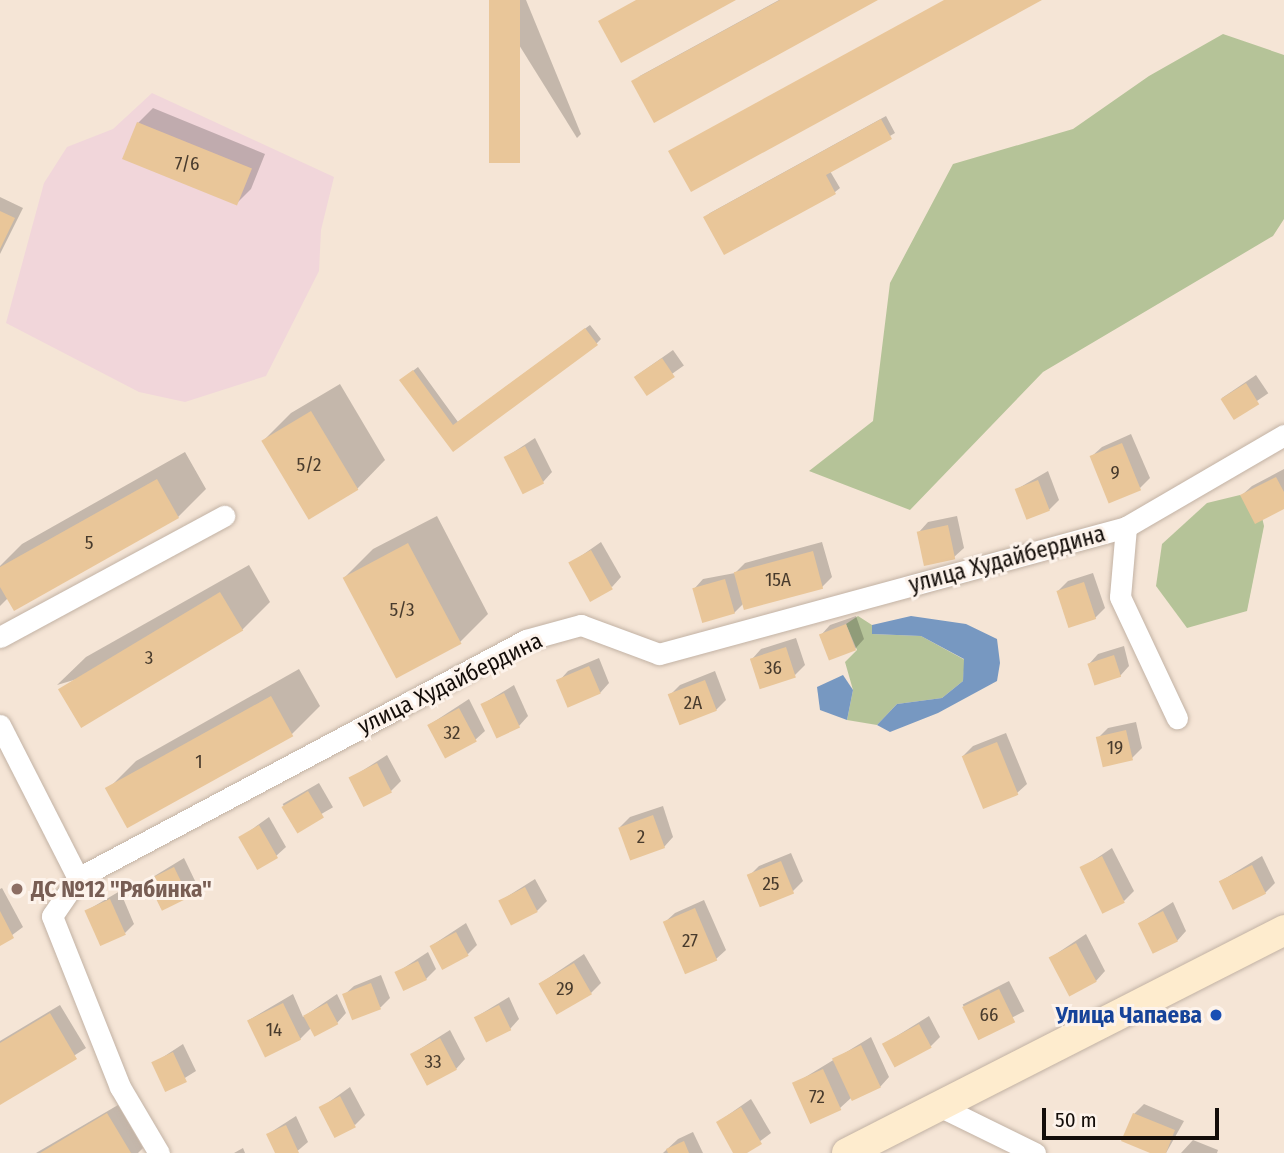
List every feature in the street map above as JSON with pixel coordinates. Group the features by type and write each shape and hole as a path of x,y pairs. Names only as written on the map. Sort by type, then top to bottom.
{"main road":[{"path":"847,1153 1284,930"}],"street":[{"name":"улица Худайбердина","path":"159,1153 120,1087 52,916 78,878 526,640 581,625 659,654 1126,527 1284,435"},
{"path":"0,637 224,516"},
{"path":"1126,527 1120,597 1177,718"},
{"path":"0,725 78,878"},
{"path":"939,1106 1035,1153"}],"shaded area":[{"path":"152,93 334,177 321,230 319,271 266,376 185,402 139,392 6,323 44,183 67,147 113,129"}],"green space":[{"path":"1223,34 1284,55 1284,219 1273,236 1043,372 910,510 809,471 873,421 890,283 953,164 1073,129 1149,76"},
{"path":"1240,495 1258,500 1264,526 1247,611 1187,628 1156,586 1162,544 1207,503"},
{"path":"858,616 872,625 872,634 921,636 965,660 963,681 942,698 897,704 877,725 847,720 853,690 845,662 857,650 846,624"}],"water":[{"path":"911,616 966,624 997,639 1000,663 997,681 938,713 890,732 877,725 897,704 942,698 963,681 964,659 921,636 872,634 872,625"},
{"path":"843,675 853,690 847,720 820,710 817,687"}],"building":[{"path":"489,0 520,0 520,163 489,163"},
{"path":"636,0 736,0 621,63 598,21"},
{"path":"780,0 878,0 654,123 631,81"},
{"path":"944,0 1042,0 691,192 668,151"},
{"path":"881,119 892,139 826,175 836,194 724,255 703,217"},
{"path":"137,122 252,168 237,206 122,159"},
{"path":"0,211 15,218 0,249"},
{"path":"585,328 598,345 453,452 399,380 413,370 453,425"},
{"path":"662,358 675,377 647,396 634,377"},
{"path":"1246,383 1259,404 1234,420 1221,399"},
{"path":"311,411 358,490 309,520 261,441"},
{"path":"1122,443 1141,490 1109,503 1090,456"},
{"path":"525,446 544,483 523,494 504,457"},
{"path":"1276,477 1284,492 1284,509 1255,524 1240,495"},
{"path":"157,479 179,518 14,611 0,587 0,567"},
{"path":"1038,480 1050,511 1026,520 1015,489"},
{"path":"948,525 955,559 924,566 917,532"},
{"path":"408,543 462,644 396,678 343,578"},
{"path":"591,550 613,589 590,602 568,563"},
{"path":"813,551 823,589 744,610 734,572"},
{"path":"725,579 735,614 702,623 692,588"},
{"path":"1084,582 1096,619 1068,628 1056,591"},
{"path":"220,592 243,631 81,728 58,689"},
{"path":"846,624 856,650 829,661 819,634"},
{"path":"786,647 796,677 760,689 750,659"},
{"path":"1114,655 1121,677 1094,686 1087,664"},
{"path":"589,666 601,694 568,708 556,680"},
{"path":"705,680 717,711 679,725 668,694"},
{"path":"504,693 520,727 496,738 480,704"},
{"path":"271,696 293,736 127,828 105,788"},
{"path":"459,708 477,742 445,758 427,725"},
{"path":"1126,730 1133,760 1103,767 1096,737"},
{"path":"997,742 1018,795 983,809 962,756"},
{"path":"377,763 392,792 363,807 348,778"},
{"path":"308,791 324,818 297,834 281,807"},
{"path":"653,815 665,848 630,861 618,828"},
{"path":"259,825 278,858 257,870 238,837"},
{"path":"1102,856 1125,903 1102,914 1080,867"},
{"path":"781,861 794,893 760,907 747,875"},
{"path":"1252,865 1266,894 1233,910 1219,881"},
{"path":"174,867 189,898 162,911 147,880"},
{"path":"525,887 538,912 511,926 498,901"},
{"path":"110,899 126,935 100,946 84,910"},
{"path":"695,908 717,960 685,974 663,922"},
{"path":"0,911 14,938 0,946"},
{"path":"1163,911 1178,942 1153,954 1138,923"},
{"path":"456,932 469,956 442,970 430,946"},
{"path":"1076,943 1097,982 1069,996 1049,958"},
{"path":"418,961 427,980 403,991 394,972"},
{"path":"574,963 592,994 556,1015 538,984"},
{"path":"371,983 381,1009 352,1020 342,994"},
{"path":"999,989 1015,1022 978,1040 962,1007"},
{"path":"283,1003 301,1040 265,1057 247,1021"},
{"path":"327,1003 338,1024 314,1037 303,1016"},
{"path":"499,1005 511,1030 486,1042 474,1017"},
{"path":"50,1013 77,1059 0,1105 0,1043"},
{"path":"919,1024 932,1048 895,1068 882,1044"},
{"path":"440,1038 457,1070 427,1086 410,1054"},
{"path":"861,1045 881,1088 852,1101 832,1059"},
{"path":"173,1052 187,1082 165,1092 151,1062"},
{"path":"823,1069 841,1110 810,1124 792,1083"},
{"path":"340,1096 356,1127 335,1138 319,1107"},
{"path":"741,1107 762,1144 747,1153 733,1153 716,1122"},
{"path":"107,1113 131,1153 40,1153"},
{"path":"1133,1113 1175,1130 1166,1153 1150,1153 1121,1141"},
{"path":"286,1125 299,1153 275,1153 266,1134"},
{"path":"684,1141 689,1153 668,1153 666,1149"}],"place":[{"name":"ДС №12 \"Рябинка\"","path":"17,889"},
{"name":"Улица Чапаева","path":"1216,1015"}]}
